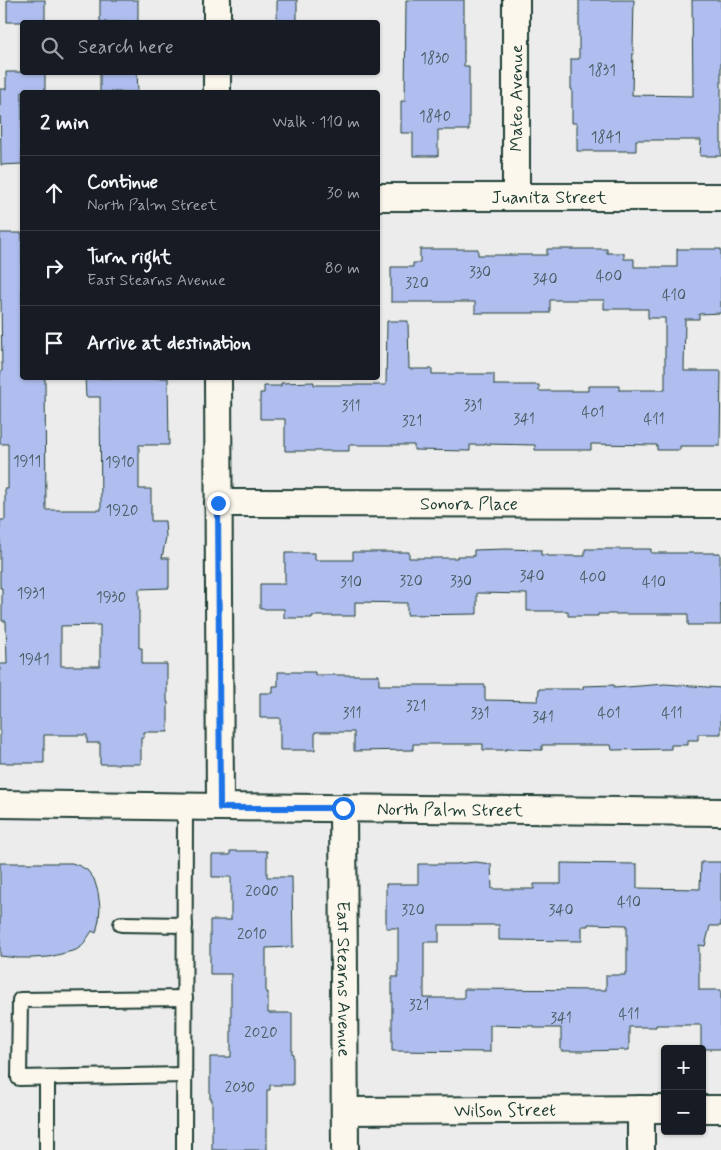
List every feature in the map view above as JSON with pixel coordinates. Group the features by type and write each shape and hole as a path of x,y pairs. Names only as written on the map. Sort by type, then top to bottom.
{"street":[{"path":"217,0 217,20"},
{"name":"Mateo Avenue","path":"516,0 516,197"},
{"path":"217,75 217,90"},
{"name":"Juanita Street","path":"380,197 721,197"},
{"path":"218,380 220,808"},
{"name":"Sonora Place","path":"218,503 721,504"},
{"name":"North Palm Street","path":"0,804 220,808 721,812"},
{"name":"East Stearns Avenue","path":"343,808 345,1150"},
{"path":"642,1150 653,1109"},
{"name":"Wilson Street","path":"345,1111 653,1109"},
{"path":"706,1109 721,1109"}],"lane":[{"path":"184,1150 186,807"},
{"path":"121,924 185,925"},
{"path":"185,998 20,1000 19,1078 185,1075"},
{"path":"47,1078 47,1150"}],"building":[{"path":"7,0 45,0 45,20 7,22"},
{"path":"100,0 138,0 138,20 100,20"},
{"path":"277,0 297,0 297,20 277,20"},
{"path":"406,0 464,0 464,66 469,66 469,130 438,130 438,156 413,156 413,133 401,133 401,101 405,101"},
{"path":"579,0 634,0 632,95 693,96 692,0 721,0 721,156 700,156 701,140 636,140 636,151 577,151 577,123 572,123 571,59 579,59"},
{"path":"6,72 20,72 20,75 45,75 45,90 20,90 20,164 1,165 0,89 6,89"},
{"path":"100,75 137,75 138,90 100,90"},
{"path":"0,233 20,233 20,380 45,380 46,510 101,510 100,397 86,397 85,380 168,380 169,445 139,445 139,489 151,489 151,521 165,521 166,537 162,558 169,558 169,588 139,589 139,648 142,648 142,664 167,664 168,732 144,732 144,738 141,738 141,764 100,764 100,743 87,743 87,735 44,735 44,763 0,763 0,664 7,664 6,621 2,621 2,588 0,588 0,520 5,520 5,489 8,489 8,444 0,444","holes":["100,625 100,666 61,666 61,626"]},
{"path":"420,249 478,249 478,255 547,255 547,249 607,249 607,253 624,253 624,259 634,259 634,267 677,267 677,249 721,249 721,313 699,314 699,319 685,319 684,371 721,371 720,446 680,446 680,450 657,450 657,445 591,444 591,450 535,450 535,445 485,444 470,445 470,451 414,450 414,445 349,445 349,451 285,451 285,419 260,419 260,393 264,393 264,386 281,386 281,383 314,382 314,385 386,385 387,321 408,321 409,369 432,369 432,374 494,374 494,385 539,385 539,391 588,391 588,386 619,386 619,390 665,390 665,318 648,318 648,309 604,309 604,300 550,300 550,313 475,313 475,302 391,302 391,267 413,267 413,263 420,263"},
{"path":"585,549 651,549 651,553 720,553 721,625 688,625 688,614 568,616 568,611 527,611 527,594 477,593 477,614 407,615 407,603 355,602 355,616 312,616 312,618 284,618 284,609 260,609 260,584 285,584 285,553 315,553 315,560 353,560 353,552 409,552 409,558 457,558 457,556 474,556 474,550 541,550 541,555 547,556 585,556"},
{"path":"278,672 315,672 315,675 379,675 379,685 485,685 485,700 538,701 539,689 583,689 583,686 614,685 614,688 665,684 721,688 721,734 698,734 698,740 688,740 688,745 671,745 671,749 612,750 611,745 542,745 542,750 483,750 483,744 413,744 413,750 354,751 354,732 315,732 315,750 280,750 280,718 260,718 260,693 273,693 273,686 278,686"},
{"path":"230,851 267,851 267,877 292,877 293,947 266,948 266,992 268,992 268,1013 292,1013 293,1085 270,1085 270,1090 267,1090 267,1150 212,1150 210,1057 231,1057 231,974 210,974 210,920 231,920 231,877 212,877 212,855 230,855"},
{"path":"475,862 491,864 492,889 534,889 534,884 561,884 561,863 637,864 637,888 700,889 701,862 721,862 721,926 710,926 705,946 699,945 699,990 721,990 721,1049 706,1049 706,1045 701,1045 701,1025 629,1027 629,1050 561,1051 561,1028 490,1025 490,1052 392,1051 392,977 398,977 398,928 386,928 386,884 418,884 418,864","holes":["588,924 627,925 627,972 625,972 625,975 606,975 606,990 464,989 464,998 424,998 424,942 439,942 439,925 499,925 499,940 582,941 582,926 588,926"]},
{"path":"0,863 72,863 87,870 94,879 98,892 100,907 96,933 92,931 82,946 76,950 49,957 18,958 0,956"}],"route":[{"path":"218,503 220,808 343,808"}]}
